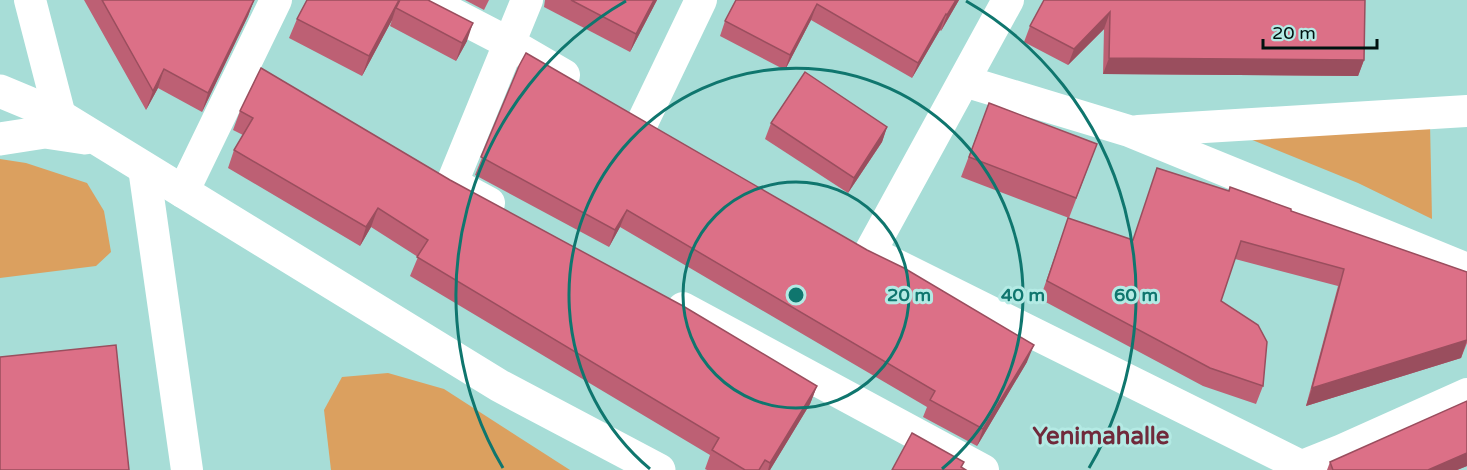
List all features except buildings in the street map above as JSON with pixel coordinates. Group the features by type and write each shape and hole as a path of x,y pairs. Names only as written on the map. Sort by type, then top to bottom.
{"street":[{"path":"30,0 60,117"},
{"path":"183,192 276,0"},
{"path":"426,0 509,43 591,91"},
{"path":"514,217 452,183 527,0"},
{"path":"643,121 701,0"},
{"path":"1008,0 964,81 860,246 1296,468 1467,394"},
{"path":"964,81 1129,131 1467,269"},
{"path":"0,91 60,117 500,386 659,470"},
{"path":"1129,131 1467,111"},
{"path":"0,139 45,132 96,140"},
{"path":"144,168 187,470"},
{"path":"660,296 983,470"}],"shaded area":[{"path":"1430,123 1432,219 1358,183 1245,137"},
{"path":"0,159 26,163 87,183 104,211 111,252 96,266 0,278"},
{"path":"388,373 444,389 570,470 331,470 324,410 342,377"}],"district":[{"name":"Yenimahalle","path":"1101,436"}]}
